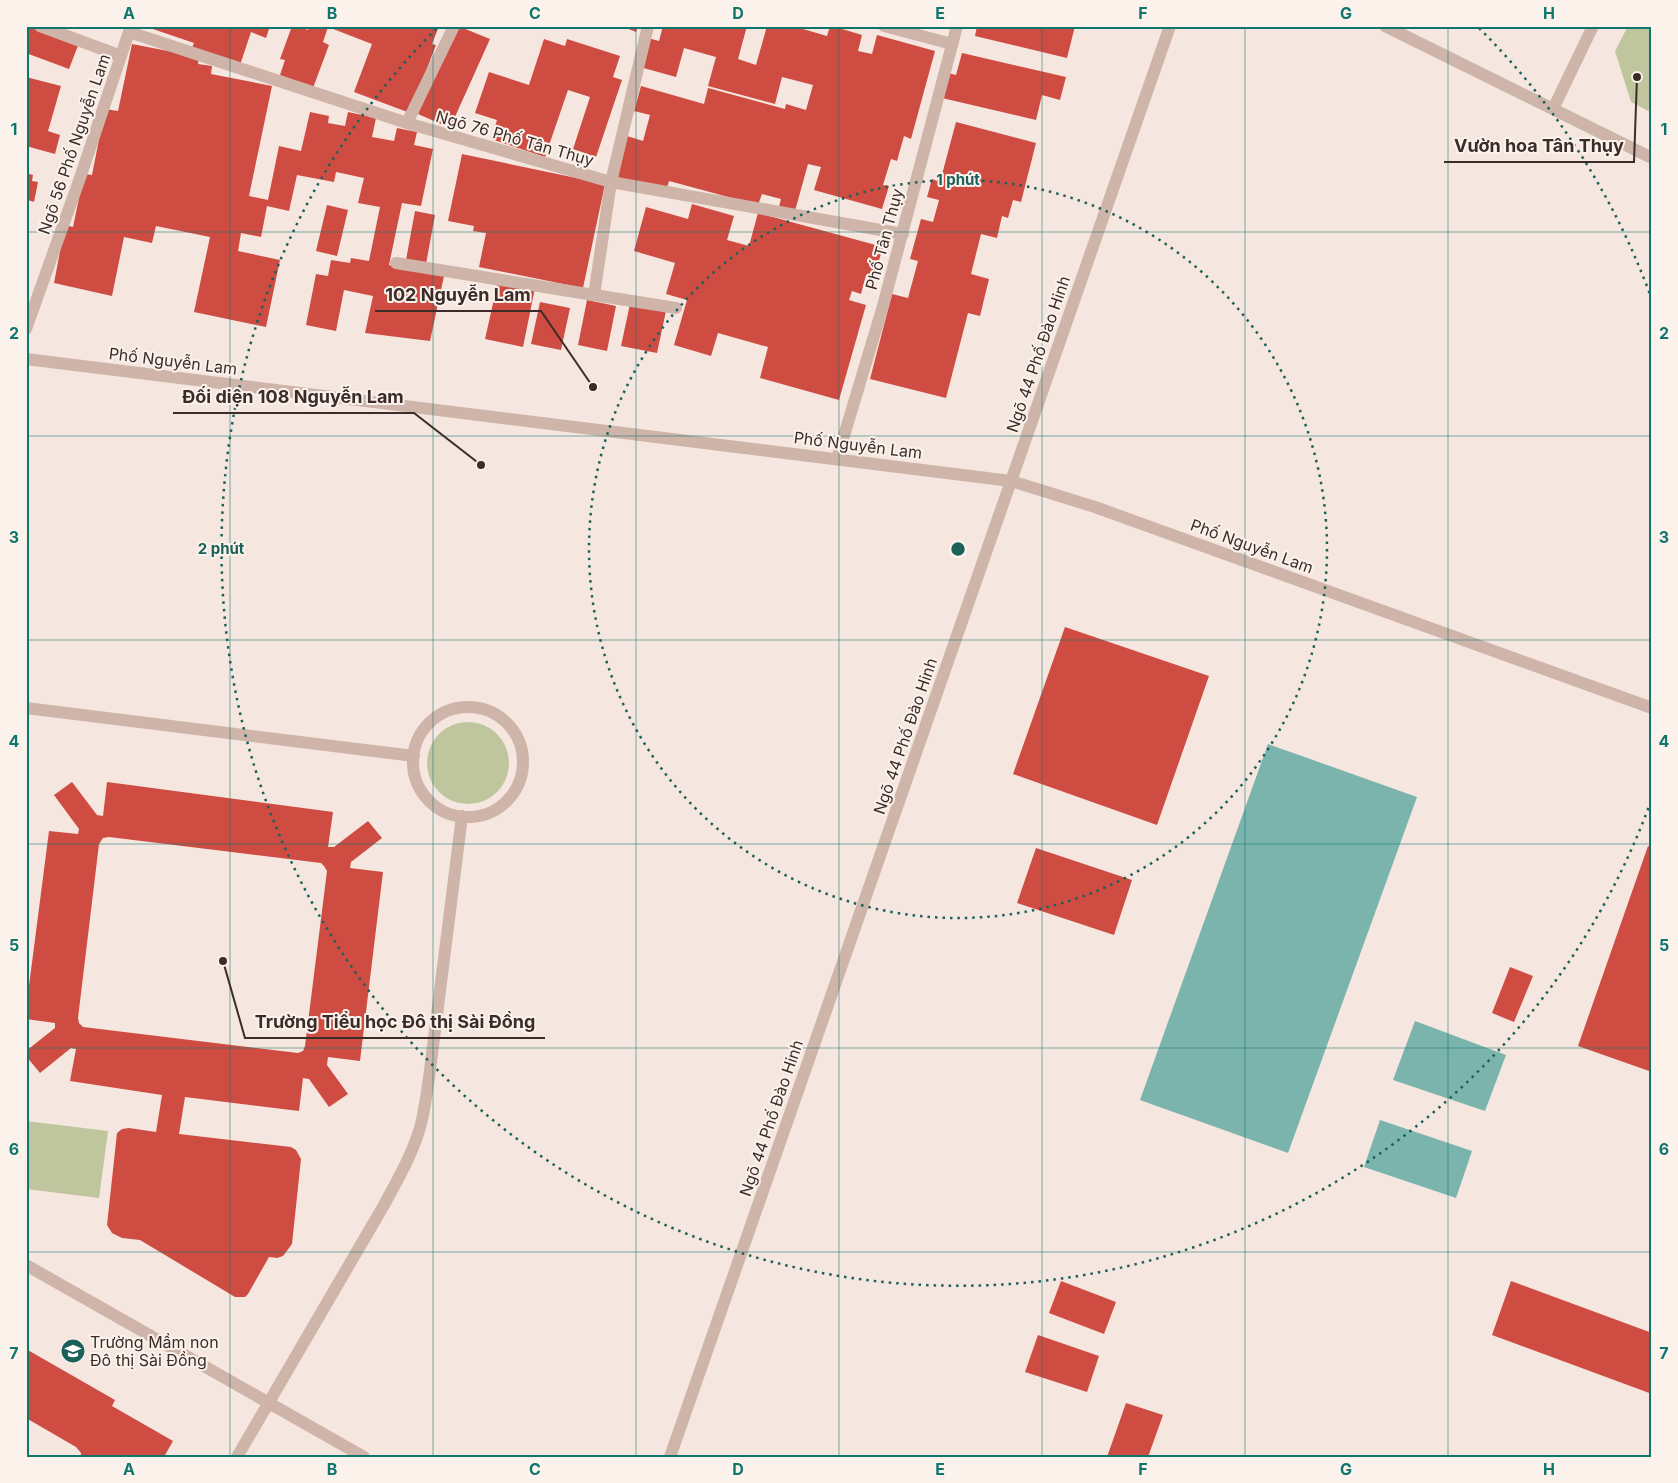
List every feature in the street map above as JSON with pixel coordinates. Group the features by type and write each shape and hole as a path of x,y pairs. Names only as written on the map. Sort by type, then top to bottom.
{"street":[{"path":"40,26 121,56"},
{"path":"408,123 454,26"},
{"path":"594,295 611,182 648,26"},
{"path":"884,26 952,44"},
{"name":"Phố Tân Thụy","path":"837,459 903,234 957,26"},
{"name":"Ngõ 44 Phố Đào Hinh","path":"670,1457 1170,26"},
{"path":"1385,26 1652,158"},
{"path":"1553,109 1593,26"},
{"name":"Ngõ 56 Phố Nguyễn Lam","path":"26,329 130,29"},
{"name":"Ngõ 76 Phố Tân Thụy","path":"130,29 408,123 611,182 903,234"},
{"path":"396,263 676,308"},
{"name":"Phố Nguyễn Lam","path":"26,359 1011,480 1095,507 1652,708"},
{"path":"26,708 414,756"},
{"path":"462,708 480,709 497,716 511,728 520,744 523,761 517,788 506,802 490,812 473,817 455,816 438,808 426,797 420,789 414,772 414,756 416,746 424,730 437,718 462,708"},
{"path":"237,1457 384,1204 415,1142 422,1120 429,1078 462,816"},
{"path":"26,1265 364,1457"}],"green space":[{"path":"1628,26 1652,26 1652,113 1631,102 1615,51"},
{"path":"468,722 484,725 497,734 506,747 509,763 506,779 497,792 484,801 468,804 452,801 439,792 430,779 427,763 430,747 439,734 452,725"},
{"path":"26,1121 108,1131 99,1198 26,1189"}],"water":[{"path":"1268,744 1417,797 1288,1153 1140,1100"},
{"path":"1415,1021 1506,1055 1485,1111 1393,1080"},
{"path":"1380,1120 1472,1151 1456,1198 1364,1167"}],"building":[{"path":"26,26 33,26 79,43 69,69 26,53"},
{"path":"144,26 270,26 266,38 251,32 240,65 191,50 194,43"},
{"path":"292,26 308,30 310,26 439,26 432,44 436,45 410,113 354,92 372,44 328,27 323,42 329,45 313,88 280,75 285,60 280,59"},
{"path":"458,26 490,39 450,128 418,114"},
{"path":"621,26 638,26 636,32"},
{"path":"663,26 747,26 738,59 756,65 767,26 796,26 827,36 830,26 832,26 862,35 858,51 872,54 877,35 935,51 911,139 904,136 897,161 891,159 883,185 889,186 882,209 814,190 821,167 808,164 795,211 779,207 781,199 762,194 758,205 669,181 666,191 616,177 627,136 643,141 650,115 634,111 641,86 704,104 708,88 785,109 786,104 806,110 813,85 782,77 775,104 708,86 716,57 684,48 676,77 640,67 648,38 659,41"},
{"path":"977,26 1075,26 1067,58 975,36"},
{"path":"544,39 565,46 567,39 620,56 613,77 622,80 596,157 573,149 590,97 568,90 545,157 491,139 497,120 475,113 489,72 529,85"},
{"path":"132,44 199,57 198,64 212,66 211,74 272,86 249,196 268,200 279,146 301,151 310,112 329,116 328,123 345,126 348,112 376,118 372,137 394,141 397,128 417,132 414,145 433,149 421,206 402,203 389,265 444,276 430,341 365,333 373,296 344,290 336,331 306,325 316,274 328,276 331,260 350,263 351,258 369,261 380,207 358,203 364,178 336,172 334,182 297,175 289,211 267,206 261,237 241,233 238,251 280,260 266,327 194,312 210,237 156,226 152,243 124,237 112,296 54,283 65,225 73,227 84,174 92,175 105,109 118,111"},
{"path":"962,53 1066,77 1060,100 1042,95 1036,120 942,98 948,73 956,75"},
{"path":"26,77 61,86 48,131 60,135 55,154 26,146"},
{"path":"956,122 1036,143 1021,202 1013,200 1008,218 1002,216 997,238 981,234 971,274 989,279 980,316 968,313 946,398 870,379 892,294 908,298 918,261 910,259 921,219 933,222 939,200 927,197 932,179 940,182"},
{"path":"462,154 605,184 583,288 479,267 486,233 473,231 474,226 448,221"},
{"path":"26,173 33,175 32,181 38,182 34,202 28,200 27,206"},
{"path":"692,204 734,216 727,240 749,246 758,213 883,247 874,277 866,275 861,294 852,291 849,300 866,305 839,400 760,378 768,347 718,333 711,356 674,345 687,300 666,294 675,263 634,251 646,207 688,219"},
{"path":"327,205 348,210 337,256 316,251"},
{"path":"415,211 435,215 426,264 406,260"},
{"path":"498,281 535,288 523,347 485,339"},
{"path":"587,300 616,306 607,351 578,345"},
{"path":"540,302 570,308 561,350 531,344"},
{"path":"630,304 666,311 657,353 621,346"},
{"path":"1065,627 1209,676 1157,825 1013,774"},
{"path":"72,782 97,815 103,816 107,782 333,812 328,847 334,847 368,821 382,838 351,862 350,868 383,872 360,1061 328,1057 327,1065 348,1094 329,1107 309,1079 303,1078 299,1111 185,1097 179,1134 291,1147 296,1150 301,1159 292,1244 283,1256 277,1258 269,1257 245,1297 235,1297 140,1240 122,1238 112,1233 107,1225 117,1133 122,1129 129,1128 156,1132 162,1095 70,1081 76,1049 71,1048 40,1073 26,1056 26,1051 55,1028 55,1023 26,1019 49,831 78,834 79,829 54,795","holes":["109,837 321,863 327,871 303,1051 298,1053 83,1027 79,1023 78,1018 99,844 103,838"]},
{"path":"1648,846 1652,847 1652,1072 1578,1046"},
{"path":"1036,848 1132,880 1114,935 1017,903"},
{"path":"1510,967 1533,976 1514,1022 1492,1013"},
{"path":"1061,1281 1116,1302 1104,1334 1049,1313"},
{"path":"1511,1281 1652,1333 1652,1394 1492,1335"},
{"path":"1038,1335 1099,1356 1087,1392 1025,1372"},
{"path":"26,1349 115,1400 112,1406 173,1441 164,1457 81,1457 81,1453 76,1447 26,1418"},
{"path":"1126,1403 1163,1415 1148,1457 1107,1457"}],"place":[{"name":"Vườn hoa Tân Thụy","path":"1637,77"},
{"name":"102 Nguyễn Lam","path":"593,387"},
{"name":"Đối diện 108 Nguyễn Lam","path":"481,465"},
{"name":"Trường Tiểu học Đô thị Sài Đồng","path":"223,961"},
{"name":"Trường Mầm non Đô thị Sài Đồng","path":"73,1351"}]}
